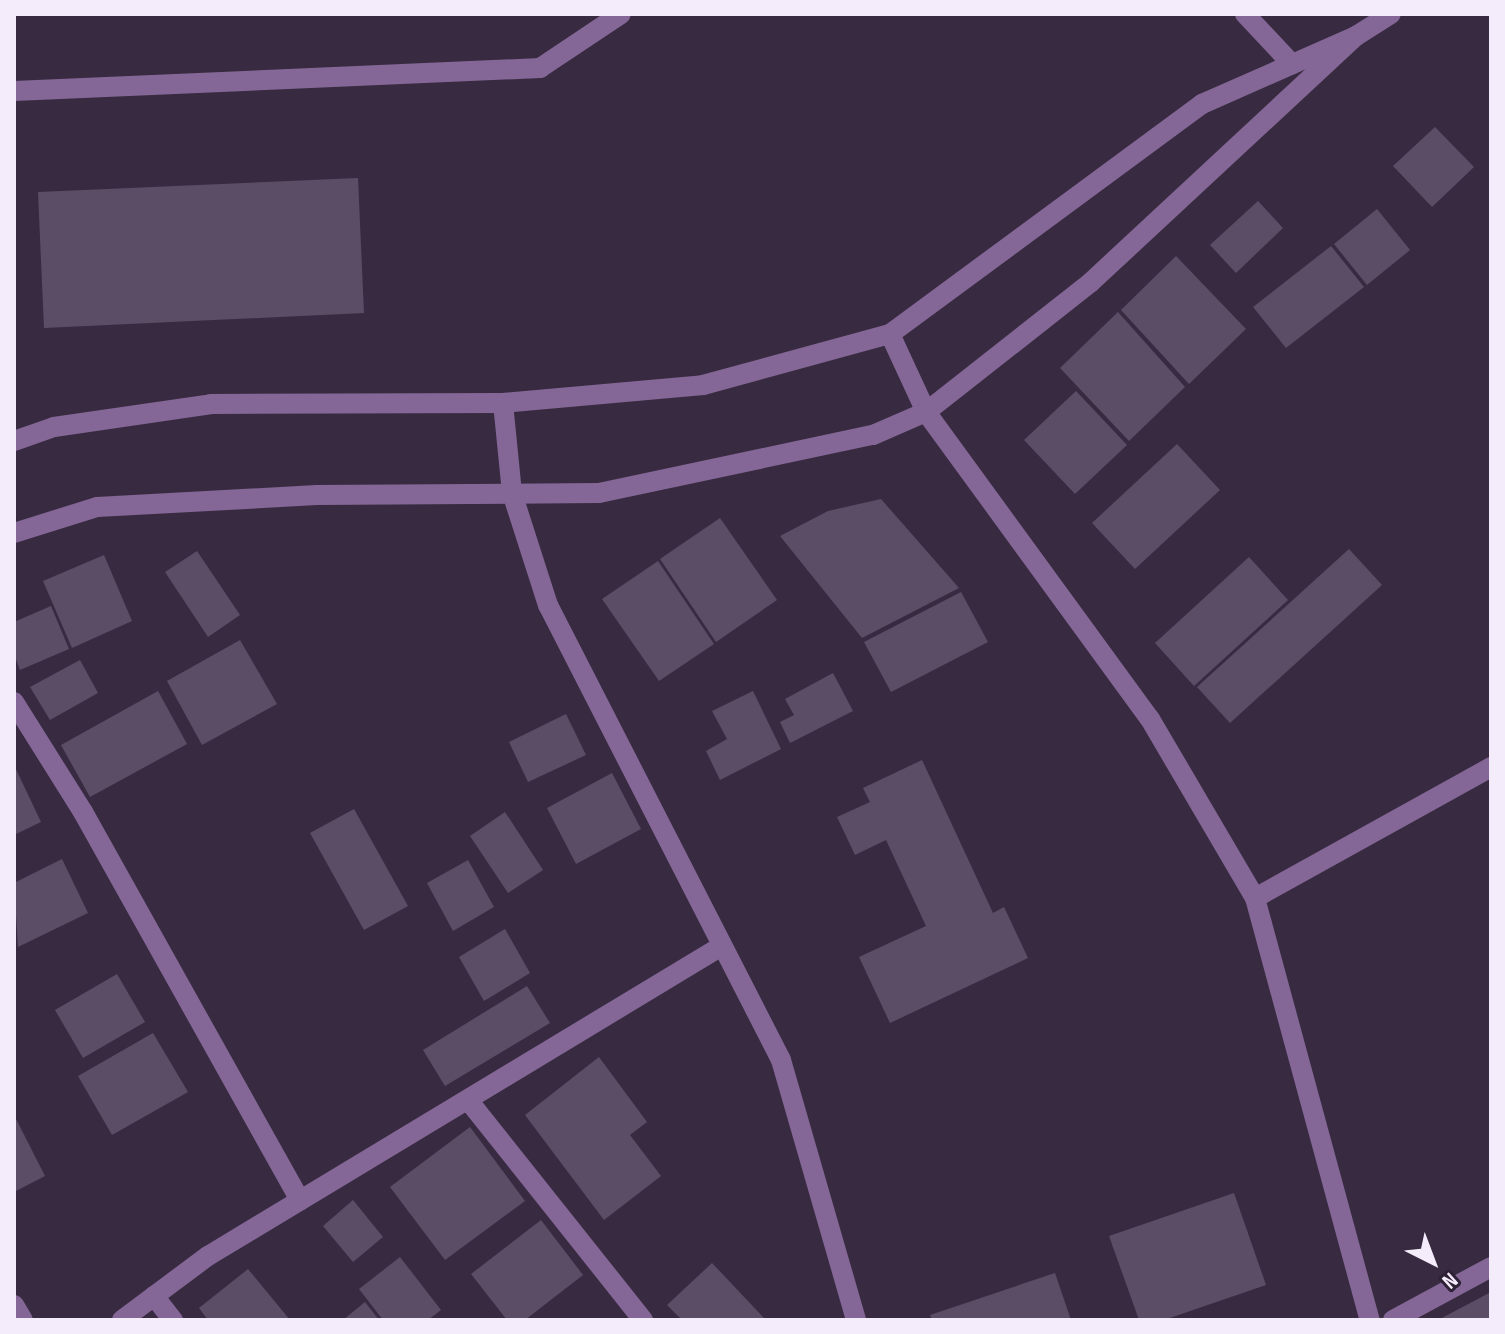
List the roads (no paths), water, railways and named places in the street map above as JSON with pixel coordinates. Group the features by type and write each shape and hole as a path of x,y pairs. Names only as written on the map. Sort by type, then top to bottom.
{"street":[{"path":"14,91 540,68 621,14"},
{"path":"1245,14 1292,64"},
{"path":"14,441 54,427 211,404 503,403 703,385 890,334 1202,104 1356,36 1391,14"},
{"path":"14,533 97,507 317,495 599,493 873,435 926,412 1090,283 1356,36"},
{"path":"890,334 926,412 1150,719 1255,898 1370,1320"},
{"path":"503,403 512,493 548,605 720,947 781,1060 856,1320"},
{"path":"14,702 83,812 300,1201"},
{"path":"1255,898 1491,767"},
{"path":"122,1320 208,1256 720,947"},
{"path":"468,1100 643,1320"},
{"path":"1393,1320 1491,1267"},
{"path":"154,1296 173,1320"},
{"path":"14,1305 23,1320"}]}
